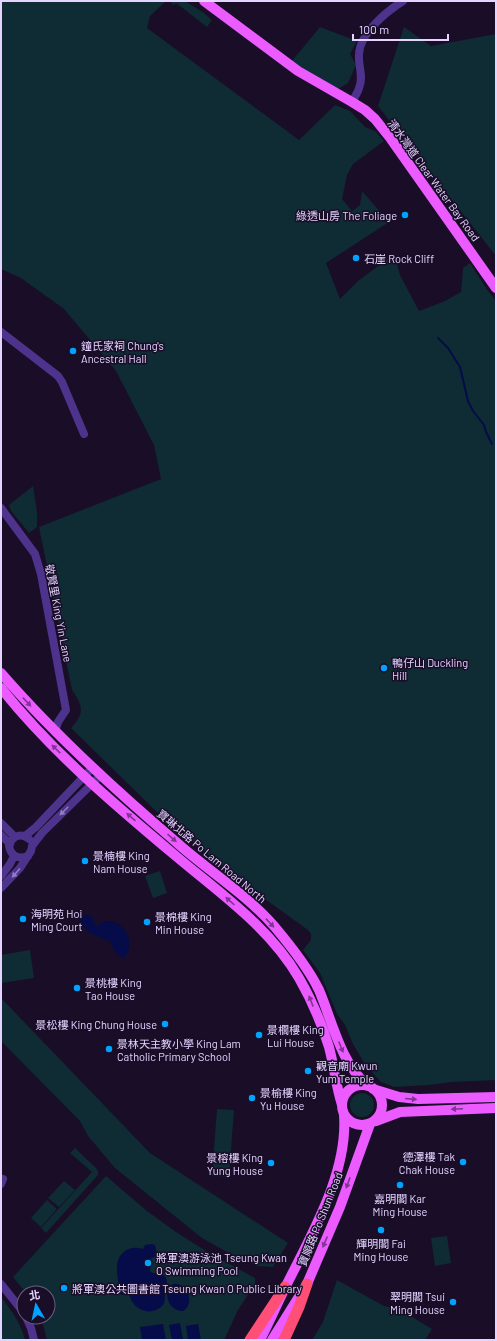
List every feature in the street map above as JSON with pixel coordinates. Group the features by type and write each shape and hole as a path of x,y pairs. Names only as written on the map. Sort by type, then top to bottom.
{"highway":[{"path":"284,1340 299,1307 307,1284"},
{"path":"250,1340 285,1287"}],"main road":[{"name":"清水灣道 Clear Water Bay Road","path":"204,1 302,74 352,102 370,114 388,135 496,288"},
{"name":"寶琳北路 Po Lam Road North","path":"1,673 55,732 92,768 176,842 234,888 274,926 308,970 318,989 347,1062 356,1074 370,1087"},
{"name":"寶琳北路 Po Lam Road North","path":"1,688 52,746 92,784 176,856 222,893 252,920 274,943 298,977 308,995 329,1047 343,1110"},
{"path":"496,1097 412,1099 399,1097 360,1085 350,1089 344,1097 343,1110 348,1120 358,1125 373,1122 400,1112 496,1108"},
{"path":"370,1087 380,1095 382,1106 380,1116 373,1122"},
{"name":"寶順路 Po Shun Road","path":"260,1340 317,1225 329,1196 344,1141 343,1110"},
{"name":"寶順路 Po Shun Road","path":"272,1340 307,1284 340,1207 373,1122"}],"street":[{"path":"386,14 388,6 392,2 397,1"},
{"path":"352,102 361,83 359,54 360,45 368,33 386,14 403,1"},
{"path":"1,332 58,376 84,434"},
{"name":"敬賢里 King Yin Lane","path":"1,508 35,554 38,561 50,617 66,710 58,722 55,732"},
{"path":"25,836 36,827 92,768"},
{"path":"1,888 20,868 31,851 32,846 42,833 101,775"},
{"path":"1,822 15,837"},
{"path":"1,835 10,844"},
{"path":"28,856 19,858 14,856 10,851 10,844 15,837 25,836 30,840 32,846"},
{"path":"1,876 14,856"},
{"path":"1,1284 16,1303"},
{"path":"30,1325 34,1340"}],"shaded area":[{"path":"1,1 166,1 150,16 147,28 299,140 335,105 350,111 365,127 375,131 384,141 353,164 347,175 342,199 352,211 360,205 362,191 389,222 326,263 340,299 358,281 394,254 400,275 419,311 445,301 461,292 463,268 470,263 496,301 496,1080 394,1087 381,1082 366,1066 353,1044 345,1025 337,1014 320,973 303,950 311,940 311,934 308,930 258,894 163,818 71,728 79,718 81,709 72,690 39,527 161,479 154,445 116,371 64,309 21,278 1,269"},
{"path":"169,1 185,1 212,20 207,27 176,3 174,5"},
{"path":"320,27 357,41 350,54 356,65 348,83 338,89 315,77 292,61"},
{"path":"404,27 431,46 496,34 496,256 378,106"},
{"path":"33,486 37,512 37,527 29,533 11,511 9,505"},
{"path":"160,871 167,893 153,898 145,876"},
{"path":"77,913 92,916 93,921 97,926 103,922 113,922 118,924 126,932 129,942 127,953 123,959 114,950 111,942 94,935 83,926"},
{"path":"30,950 34,978 2,983 1,955"},
{"path":"1,998 150,1153 288,1243 273,1267 257,1266 202,1238 115,1168 88,1136 80,1121 1,1041"},
{"path":"362,1093 371,1096 374,1105 371,1114 362,1117 353,1114 350,1105 353,1096"},
{"path":"217,1109 234,1110 229,1177 212,1176"},
{"path":"75,1148 96,1168 98,1175 46,1233 41,1228 92,1172 70,1153"},
{"path":"106,1176 147,1211 176,1232 206,1251 255,1278 255,1284 238,1310 224,1340 47,1340 43,1325 56,1325 56,1285 20,1285 13,1277"},
{"path":"64,1181 75,1190 59,1207 48,1198"},
{"path":"47,1200 57,1209 41,1227 31,1218"},
{"path":"447,1236 451,1263 435,1266 431,1238"},
{"path":"145,1245 155,1245 157,1254 150,1259 150,1271 163,1275 166,1278 167,1283 165,1300 163,1305 158,1309 153,1311 144,1311 133,1303 129,1294 121,1295 117,1266 118,1260 125,1251 134,1248 143,1249"},
{"path":"337,1280 384,1306 399,1309 432,1329 425,1340 312,1340 323,1322"},
{"path":"173,1284 182,1286 188,1294 189,1303 183,1311 174,1308 168,1301 167,1296 169,1287"},
{"path":"1,1297 16,1317 16,1325 20,1325 25,1340 1,1340"},
{"path":"180,1323 183,1340 172,1340 169,1325"},
{"path":"163,1324 166,1340 142,1340 140,1327"},
{"path":"198,1324 201,1340 188,1340 186,1326"}],"waterway":[{"path":"438,338 448,348 460,367 468,401 473,411 484,425 492,444"}],"place":[{"name":"綠透山房 The Foliage","path":"405,215"},
{"name":"石崖 Rock Cliff","path":"356,258"},
{"name":"鐘氏家祠 Chung's Ancestral Hall","path":"73,351"},
{"name":"鴨仔山 Duckling Hill","path":"384,668"},
{"name":"景楠樓 King Nam House","path":"85,861"},
{"name":"海明苑 Hoi Ming Court","path":"23,919"},
{"name":"景棉樓 King Min House","path":"147,922"},
{"name":"景桃樓 King Tao House","path":"77,988"},
{"name":"景松樓 King Chung House","path":"165,1024"},
{"name":"景櫚樓 King Lui House","path":"259,1035"},
{"name":"景林天主教小學 King Lam Catholic Primary School","path":"109,1049"},
{"name":"觀音廟 Kwun Yum Temple","path":"308,1071"},
{"name":"景榆樓 King Yu House","path":"252,1098"},
{"name":"德澤樓 Tak Chak House","path":"463,1162"},
{"name":"景榕樓 King Yung House","path":"271,1163"},
{"name":"嘉明閣 Kar Ming House","path":"400,1185"},
{"name":"輝明閣 Fai Ming House","path":"381,1230"},
{"name":"將軍澳游泳池 Tseung Kwan O Swimming Pool","path":"148,1263"},
{"name":"將軍澳公共圖書館 Tseung Kwan O Public Library","path":"64,1288"},
{"name":"翠明閣 Tsui Ming House","path":"453,1302"}]}
